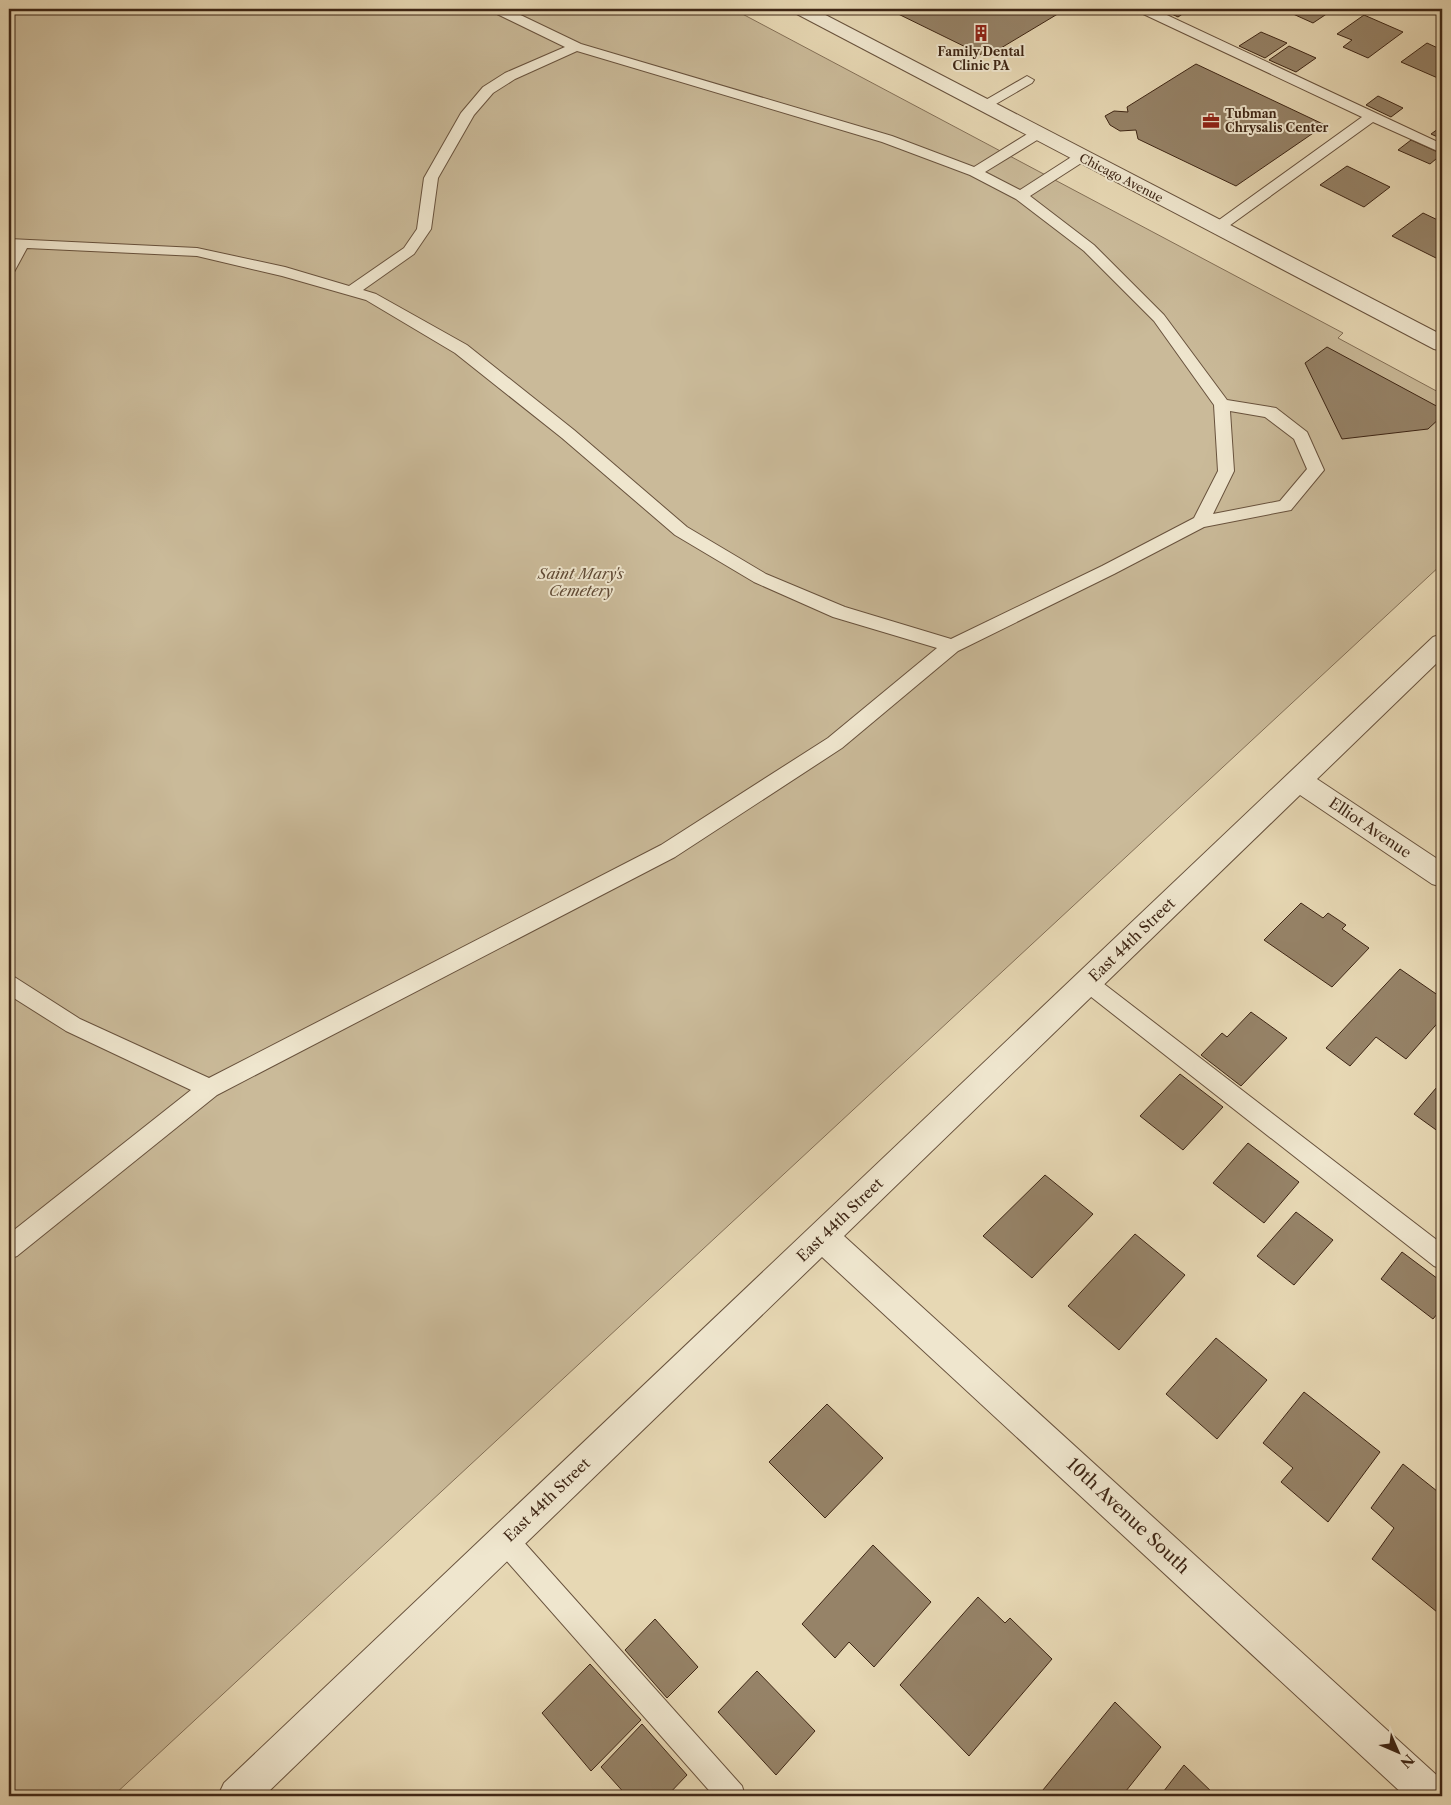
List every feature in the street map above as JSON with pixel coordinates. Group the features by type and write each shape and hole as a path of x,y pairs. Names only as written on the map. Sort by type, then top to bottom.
{"street":[{"name":"Chicago Avenue","path":"801,9 1442,344"},
{"name":"East 44th Street","path":"237,1796 823,1237 1442,642"},
{"name":"Elliot Avenue","path":"1298,780 1442,876"},
{"name":"10th Avenue South","path":"823,1237 1432,1796"}],"lane":[{"path":"498,9 576,48 887,140 975,172 1020,196 1089,248 1159,318 1222,404 1226,471 1200,522"},
{"path":"1144,9 1442,150"},
{"path":"351,291 409,251 424,229 431,178 468,114 488,90 510,76 576,48"},
{"path":"984,105 1026,80"},
{"path":"1217,228 1372,116"},
{"path":"975,172 1037,134"},
{"path":"1020,196 1081,157"},
{"path":"9,269 15,244 196,252 285,272 372,297 461,349 568,434 681,531 760,578 839,612 952,646"},
{"path":"9,1248 209,1088 668,851 834,743 952,646 1108,570 1200,522 1285,506 1316,470 1301,436 1270,412 1222,404"},
{"path":"1088,983 1442,1258"},
{"path":"9,984 73,1025 209,1088"},
{"path":"505,1540 732,1796"}],"green space":[{"name":"Saint Mary's Cemetery","path":"9,9 733,9 1343,333 1338,338 1442,394 1442,564 113,1796 9,1796"}],"building":[{"name":"Family Dental Clinic PA","path":"888,9 1066,9 986,57"},
{"path":"1161,9 1190,9 1178,17"},
{"path":"1282,9 1334,9 1313,23"},
{"path":"1364,15 1403,32 1368,58 1343,47 1352,40 1337,34"},
{"path":"1261,32 1287,43 1265,58 1239,46"},
{"path":"1427,43 1442,50 1442,78 1440,79 1401,62"},
{"path":"1289,46 1316,58 1296,72 1269,60"},
{"name":"Tubman Chrysalis Center","path":"1196,64 1325,125 1236,186 1138,139 1136,130 1120,131 1110,125 1105,116 1114,111 1128,112 1127,107"},
{"path":"1378,96 1403,108 1391,117 1366,105"},
{"path":"1442,126 1442,139 1431,134"},
{"path":"1411,140 1442,154 1430,164 1398,150"},
{"path":"1347,166 1390,187 1364,207 1320,185"},
{"path":"1423,213 1442,222 1442,261 1392,236"},
{"path":"1327,347 1442,409 1442,416 1428,429 1342,439 1305,363"},
{"path":"1301,903 1323,918 1328,913 1346,925 1342,929 1369,948 1332,987 1264,940"},
{"path":"1400,969 1442,998 1442,1018 1406,1059 1376,1037 1350,1066 1326,1048"},
{"path":"1251,1012 1287,1038 1241,1086 1201,1055 1222,1033 1227,1037"},
{"path":"1180,1074 1223,1107 1183,1150 1140,1116"},
{"path":"1442,1081 1442,1128 1439,1132 1414,1114"},
{"path":"1248,1143 1299,1182 1264,1223 1213,1183"},
{"path":"1045,1175 1093,1214 1032,1278 983,1236"},
{"path":"1296,1212 1333,1240 1294,1285 1257,1256"},
{"path":"1135,1234 1185,1275 1119,1350 1068,1306"},
{"path":"1402,1252 1442,1282 1442,1308 1433,1319 1381,1279"},
{"path":"1216,1338 1267,1380 1217,1439 1166,1394"},
{"path":"1304,1392 1380,1452 1328,1522 1281,1482 1293,1468 1263,1443"},
{"path":"827,1404 883,1458 825,1518 769,1462"},
{"path":"1403,1464 1442,1495 1442,1604 1437,1612 1372,1559 1394,1528 1371,1508"},
{"path":"873,1545 931,1602 874,1667 849,1642 835,1658 802,1624"},
{"path":"978,1597 1005,1623 1010,1618 1052,1659 969,1756 900,1685"},
{"path":"655,1619 698,1667 667,1698 625,1650"},
{"path":"590,1664 641,1720 591,1771 542,1713"},
{"path":"757,1671 815,1731 776,1775 718,1712"},
{"path":"1115,1702 1161,1747 1122,1796 1038,1796"},
{"path":"642,1724 687,1775 667,1796 627,1796 601,1767"},
{"path":"1184,1765 1216,1796 1160,1796"}],"place":[{"name":"Family Dental Clinic PA","path":"981,33"},
{"name":"Tubman Chrysalis Center","path":"1211,121"}]}
